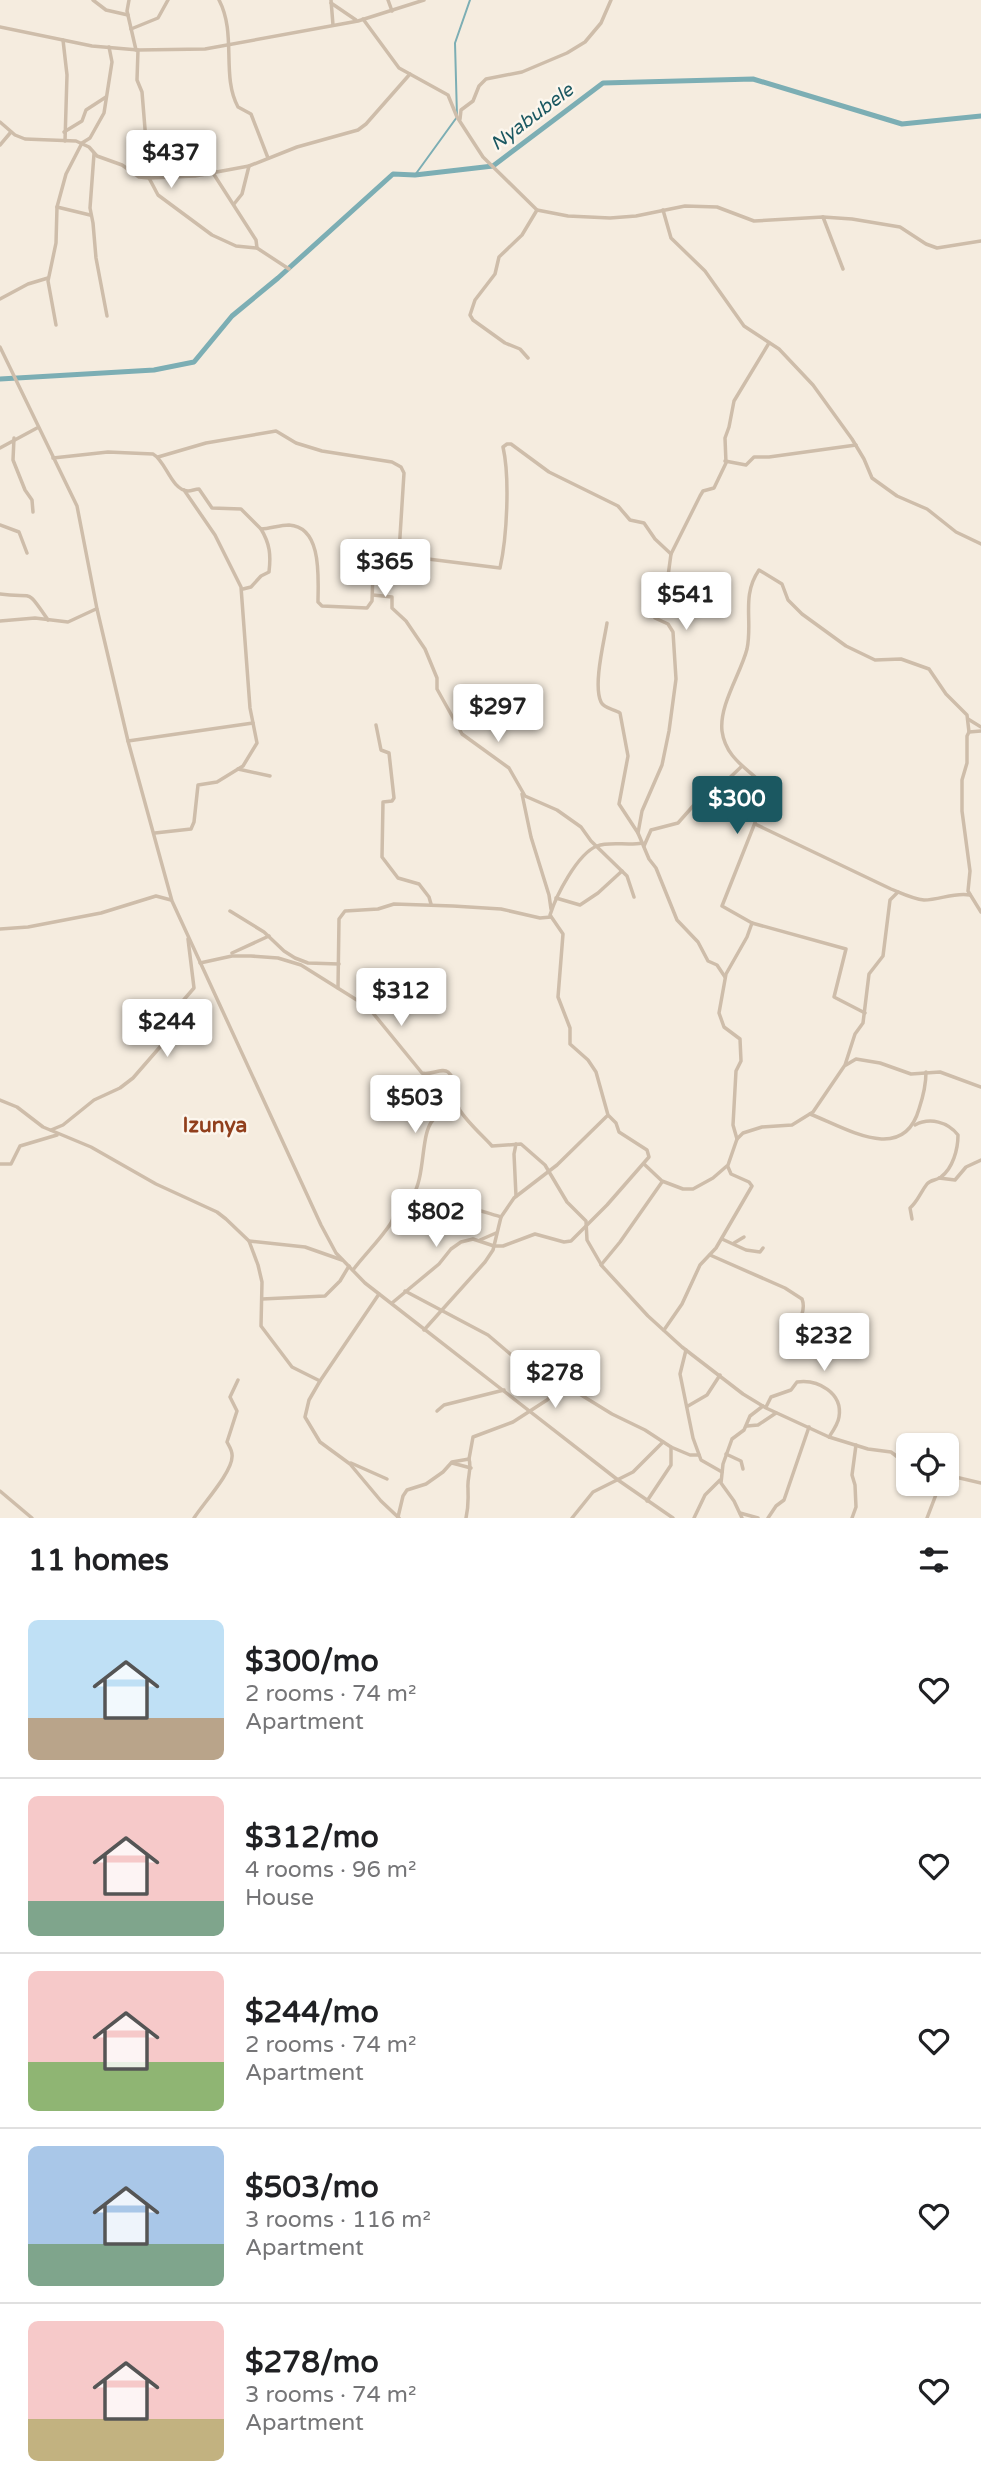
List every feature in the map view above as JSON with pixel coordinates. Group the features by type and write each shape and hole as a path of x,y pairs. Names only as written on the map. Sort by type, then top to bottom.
{"street":[{"path":"93,0 106,10 128,15"},
{"path":"129,0 128,15 137,50 137,83 142,92 149,178 158,195 212,235 236,246 257,248 289,269"},
{"path":"131,29 158,18 168,0"},
{"path":"219,0 231,44 232,93 238,107 251,114 268,158"},
{"path":"388,0 392,12"},
{"path":"0,27 109,47 137,50 205,49 361,20 424,0"},
{"path":"460,121 461,110 473,101 479,86 486,79 522,72 586,42 601,23 611,0"},
{"path":"331,2 333,25"},
{"path":"331,2 361,20 395,64 448,95 460,121 484,157 537,210 583,218 636,216 685,206 717,207 754,221 822,217 900,227 937,248 981,241"},
{"path":"63,40 67,75 65,141"},
{"path":"56,325 48,278 56,243 57,207 66,174 82,144 90,138 102,117 112,62 109,47"},
{"path":"0,122 25,139 82,144 89,147 94,154 122,165 139,177 181,177 249,166 361,128 410,74"},
{"path":"64,132 82,121 86,110 106,97"},
{"path":"0,145 11,132"},
{"path":"94,154 90,215 107,316"},
{"path":"234,204 242,194 249,166"},
{"path":"213,173 256,240 257,248"},
{"path":"57,207 90,215"},
{"path":"528,358 520,349 505,343 475,322 470,315 478,295 495,274 499,257 522,235 537,210"},
{"path":"663,211 669,234 677,246 705,271 744,326 769,343 813,385 856,445 872,478 907,501 924,507 956,532 981,544"},
{"path":"822,217 843,269"},
{"path":"0,299 27,284 48,278"},
{"path":"638,833 640,816 662,765 674,700 674,635 668,624 655,618 668,576 671,554 703,491 714,488 724,470 724,438 734,401 769,343"},
{"path":"0,347 77,506 97,609 128,741 172,901 321,1225 343,1261 391,1304 618,1480 673,1518"},
{"path":"0,448 14,438 37,428"},
{"path":"158,457 206,443 276,431 296,443 322,451 392,462 401,467 404,473 398,574"},
{"path":"14,438 13,460 32,500 33,512"},
{"path":"398,574 403,557 407,556 500,568 505,526 506,475 503,447 509,443 549,472 618,506 630,520 644,523 654,539 671,554"},
{"path":"725,461 745,465 757,457 856,445"},
{"path":"53,458 129,452 145,452 158,457 215,535 242,591 257,743 247,762 238,769 217,782 198,785 191,829 155,833"},
{"path":"184,490 199,489 212,508 242,509 261,529 269,544 269,572 251,587 244,587 242,591"},
{"path":"0,525 19,532 27,553"},
{"path":"261,529 289,525 306,534 313,544 317,559 319,605 367,608 371,605 373,595 373,573 394,576 398,574"},
{"path":"865,1013 834,997 846,949 752,923 725,909 722,904 768,789 741,766 727,744 722,728 747,645 749,589 759,570 782,584 788,600 846,646 875,660 901,659 929,669 946,694 967,715 969,732 967,763 962,780 962,811 970,871 970,895 981,912"},
{"path":"0,594 32,597 48,620"},
{"path":"373,595 392,597 392,608 406,621 427,653 437,678 437,689 454,722 469,740 514,773 549,895 551,915 563,934 558,997 570,1028 570,1044 588,1060 596,1072 608,1115 616,1123 619,1132 647,1150 649,1157 571,1241 564,1242 535,1234 503,1246 494,1246 472,1239 456,1245 439,1264 391,1304"},
{"path":"0,621 68,622 97,609"},
{"path":"607,623 600,672 600,699 603,705 618,710 622,717 628,756 619,804 638,833 661,878 677,920 698,942 708,961 717,965 726,977"},
{"path":"968,719 981,729"},
{"path":"128,741 253,723"},
{"path":"376,725 375,732 381,750 389,753 394,799 383,802 382,858 398,878 419,884 429,897 431,905"},
{"path":"969,732 981,729"},
{"path":"643,845 652,830 678,823 701,797 722,785 741,766"},
{"path":"238,769 270,776"},
{"path":"521,792 530,799 557,810 581,827 631,882 634,897"},
{"path":"755,824 898,892 922,900 970,895"},
{"path":"551,915 565,881 586,854 597,846 643,845"},
{"path":"556,898 580,905 622,871"},
{"path":"644,1164 663,1182 688,1190 693,1189 713,1178 728,1165 737,1139 743,1133 762,1127 792,1125 810,1114 845,1065 855,1034 863,1023 869,974 883,956 890,900 898,892"},
{"path":"0,929 28,928 102,913 156,896 172,901"},
{"path":"338,989 339,919 342,912 378,909 394,904 501,909 540,918 551,915"},
{"path":"230,911 300,960 314,964 339,964"},
{"path":"737,1139 733,1125 736,1071 741,1061 740,1039 724,1027 719,1015 726,977 752,923"},
{"path":"51,1130 63,1125 94,1100 125,1084 180,1024 183,1014 181,1003 194,988 187,934"},
{"path":"232,953 269,936"},
{"path":"200,963 232,956 278,958 301,965 368,1007 422,1073 427,1075 447,1071 453,1079 458,1108 492,1146 524,1145 550,1171 566,1202 587,1224 587,1240 601,1265 648,1316 686,1350 764,1407 829,1437 868,1449 891,1452 896,1456"},
{"path":"845,1065 856,1059 911,1073 946,1074 981,1087"},
{"path":"913,1126 926,1085 926,1072"},
{"path":"0,1100 17,1107 51,1130 92,1147 156,1184 217,1212 249,1241 261,1273 260,1320 266,1335 294,1368 320,1381"},
{"path":"411,1198 420,1178 423,1150 431,1122 436,1117 458,1108"},
{"path":"810,1114 856,1133 885,1140 902,1136 924,1121 949,1126 958,1135 956,1155 939,1178"},
{"path":"424,1330 485,1262 494,1246 501,1217 516,1196 550,1171 608,1115"},
{"path":"0,1164 11,1164 20,1146 59,1134"},
{"path":"516,1144 516,1196"},
{"path":"912,1219 910,1208 917,1202 928,1182 939,1178 955,1180 966,1167 981,1160"},
{"path":"664,1330 681,1304 700,1265 722,1239 752,1186 731,1174 728,1165"},
{"path":"601,1265 663,1182"},
{"path":"353,1270 391,1222 398,1203 411,1198 448,1202 501,1217"},
{"path":"478,1241 496,1233"},
{"path":"733,1243 744,1237"},
{"path":"722,1239 756,1253 763,1248"},
{"path":"249,1241 305,1247 343,1261"},
{"path":"710,1255 785,1288 802,1299 804,1305 793,1331"},
{"path":"262,1299 324,1297 340,1281 349,1266"},
{"path":"404,1291 488,1335 515,1358 544,1367 612,1414 638,1426 671,1447 690,1455 699,1455"},
{"path":"379,1294 320,1381 309,1400 305,1417 320,1442 349,1463 387,1479"},
{"path":"686,1350 680,1374 693,1438 701,1460 722,1472"},
{"path":"688,1406 707,1395 720,1375"},
{"path":"194,1518 214,1492 232,1461 227,1438 237,1411 230,1397 239,1380"},
{"path":"758,1518 741,1515 721,1479 732,1439 747,1426 750,1416 764,1407 771,1396 791,1390 797,1382 808,1381 832,1393 839,1409 838,1421 829,1437"},
{"path":"466,1518 470,1501 469,1459 473,1437 513,1422 547,1400 564,1383"},
{"path":"437,1411 444,1405 504,1390"},
{"path":"747,1426 758,1425 776,1413"},
{"path":"768,1518 776,1506 784,1501 809,1427"},
{"path":"572,1518 593,1492 633,1472 663,1441"},
{"path":"852,1518 856,1504 852,1475 856,1445"},
{"path":"647,1501 671,1465 671,1447"},
{"path":"726,1454 741,1461 743,1469"},
{"path":"399,1517 403,1496 407,1490 426,1484 452,1463 469,1459"},
{"path":"349,1463 381,1501 399,1517"},
{"path":"452,1463 471,1468"},
{"path":"959,1478 981,1483"},
{"path":"694,1518 705,1495 721,1479"},
{"path":"0,1491 32,1518"},
{"path":"927,1518 935,1496"}],"waterway":[{"path":"415,175 457,117 455,43 470,0"},
{"name":"Nyabubele","path":"0,379 154,370 194,362 232,316 393,174 415,175 493,166 603,83 753,79 902,124 981,116"}],"district":[{"name":"Izunya","path":"215,1125"}]}
